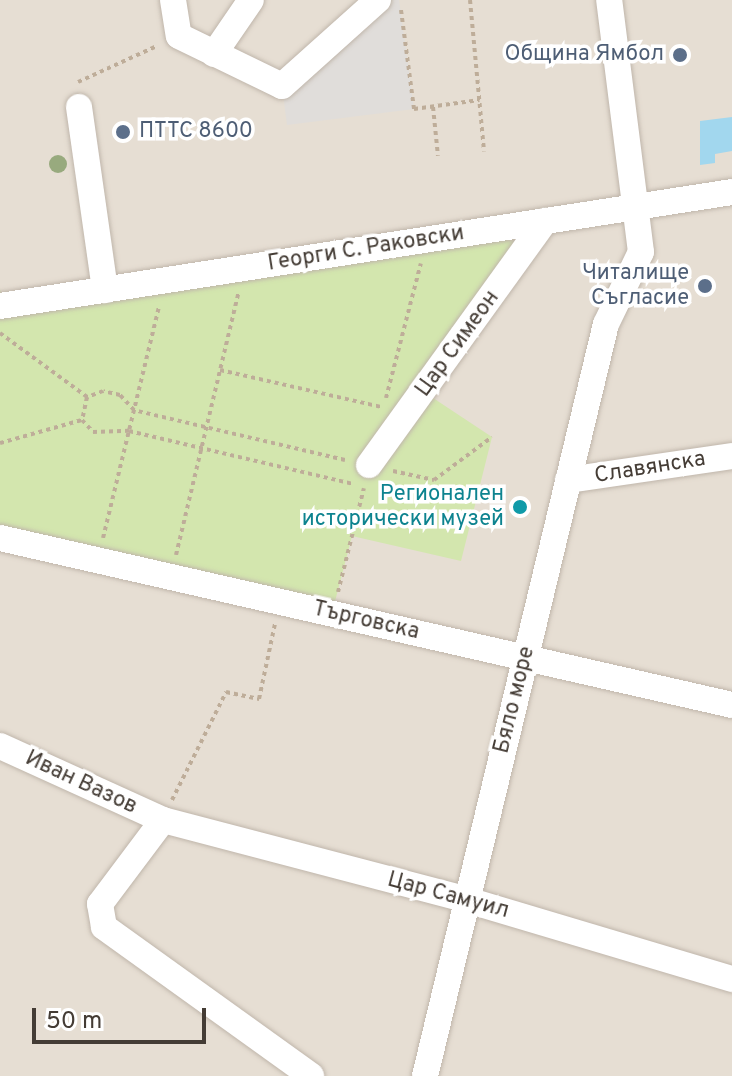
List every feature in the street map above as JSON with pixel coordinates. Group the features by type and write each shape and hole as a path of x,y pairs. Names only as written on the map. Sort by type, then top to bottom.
{"street":[{"path":"173,0 179,36 282,86 378,0"},
{"path":"214,54 251,0"},
{"name":"Бяло море","path":"425,1076 606,324 641,252 609,0"},
{"path":"79,107 105,290"},
{"name":"Георги С. Раковски","path":"1,300 105,290 732,192"},
{"name":"Цар Симеон","path":"366,476 545,221"},
{"name":"Славянска","path":"568,480 732,456"},
{"name":"Търговска","path":"0,538 732,705"},
{"name":"Иван Вазов","path":"0,740 163,820"},
{"path":"163,820 100,904 104,927 311,1076"},
{"name":"Цар Самуил","path":"163,820 467,900 732,979"}],"path":[{"path":"399,0 414,109 479,100"},
{"path":"470,0 484,151"},
{"path":"79,107 75,83 179,36"},
{"path":"433,106 438,156"},
{"path":"171,577 245,268"},
{"path":"98,560 166,280"},
{"path":"0,333 87,397"},
{"path":"220,370 384,408"},
{"path":"87,397 103,391 120,395 134,410 207,427 366,476"},
{"path":"82,420 87,397"},
{"path":"82,420 93,432 112,436 129,431 201,448 366,476 434,480 492,437"},
{"path":"0,443 82,420"},
{"path":"163,820 226,692 259,699 280,601"}],"shaded area":[{"path":"0,0 732,0 732,1076 0,1076"},
{"path":"378,0 399,0 414,109 287,125 282,86"}],"green space":[{"path":"545,221 424,392 492,437 461,561 352,536 332,613 0,538 0,289 4,305"}],"water":[{"path":"732,117 732,151 715,154 715,163 700,165 700,121"}],"place":[{"name":"Община Ямбол","path":"680,55"},
{"name":"ПТТС 8600","path":"123,132"},
{"name":"Читалище Съгласие","path":"705,286"},
{"name":"Регионален исторически музей","path":"520,507"}]}
